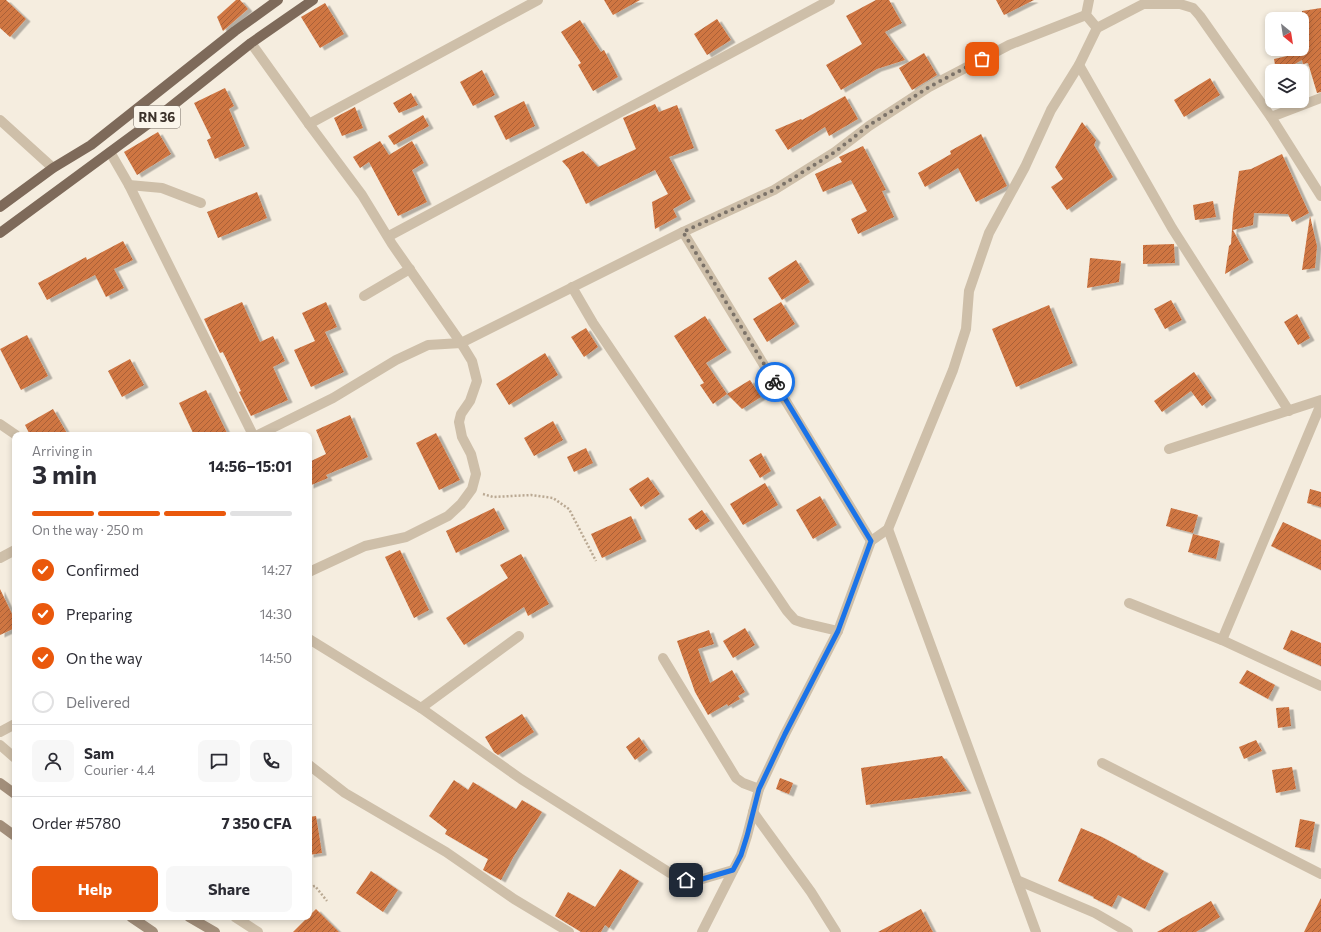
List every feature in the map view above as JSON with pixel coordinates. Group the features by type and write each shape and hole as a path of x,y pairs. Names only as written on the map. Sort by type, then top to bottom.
{"main road":[{"name":"RN 36","path":"0,207 53,168 91,145 235,31 278,0"},
{"name":"RN 36","path":"0,233 163,113 252,43 313,0"},
{"path":"0,783 12,792"},
{"path":"0,825 12,834"},
{"path":"135,920 153,932"},
{"path":"194,920 215,932"}],"street":[{"path":"309,124 538,0"},
{"path":"389,236 830,0"},
{"path":"1086,15 1089,0"},
{"path":"702,932 733,870 745,842 759,789 785,734 838,631 871,541 888,529 953,370 966,329 969,291 988,233 1025,167 1051,110 1079,65 1097,28 1147,2 1180,4 1193,8 1271,117 1321,196"},
{"path":"1086,15 1097,28"},
{"path":"264,432 333,398 396,360 428,346 461,342 683,232 774,190 835,152 868,126 929,87 1009,45 1086,15"},
{"path":"252,43 309,124 362,194 389,236 392,244 461,342 472,361 477,381 470,401 461,414 459,422 462,437 471,454 476,474 472,489 461,504 448,516 406,537 365,546 312,571"},
{"path":"1079,65 1172,228 1290,411"},
{"path":"1271,117 1321,98"},
{"path":"0,120 53,168"},
{"path":"110,152 129,185 252,432"},
{"path":"129,185 162,188 201,203"},
{"path":"683,232 871,541"},
{"path":"364,296 410,269"},
{"path":"572,287 593,323 787,611 795,620 838,631"},
{"path":"1169,449 1321,400"},
{"path":"1222,640 1321,404"},
{"path":"0,424 12,432"},
{"path":"888,529 1036,932"},
{"path":"0,558 12,552"},
{"path":"1129,602 1222,640 1321,686"},
{"path":"421,708 519,636"},
{"path":"312,641 421,708 521,779 670,873 686,880 699,880 733,870"},
{"path":"662,658 736,778 743,783 759,789"},
{"path":"0,732 12,726"},
{"path":"0,745 12,755"},
{"path":"1102,764 1321,874"},
{"path":"312,767 345,794 446,852 514,899 568,932"},
{"path":"753,812 812,892 836,932"},
{"path":"1017,880 1095,913 1128,932"},
{"path":"240,920 258,932"}],"path":[{"path":"472,489 493,497 531,495 553,498 569,509 596,562"},
{"path":"312,886 315,886 327,901"}],"building":[{"path":"0,0 6,0 26,19 10,37 0,28"},
{"path":"236,0 240,0 248,9 223,31 217,17"},
{"path":"604,0 640,0 613,15"},
{"path":"876,0 889,0 902,23 885,32 905,60 877,69 841,90 826,65 862,44 846,16"},
{"path":"996,0 1034,0 1004,15"},
{"path":"325,3 344,34 320,48 301,17"},
{"path":"1321,8 1321,92 1317,93 1308,63 1303,64 1302,60 1295,64 1275,64 1274,59 1287,56 1309,56 1309,12 1302,11"},
{"path":"717,19 731,40 707,55 694,34"},
{"path":"580,20 601,52 604,50 618,77 593,91 578,65 581,63 561,32"},
{"path":"924,53 937,75 912,90 899,68"},
{"path":"482,70 495,95 473,106 460,82"},
{"path":"1210,78 1220,95 1184,117 1174,100"},
{"path":"225,88 234,106 229,109 245,146 215,159 207,140 211,138 194,103"},
{"path":"411,93 418,105 399,113 393,103"},
{"path":"845,96 858,119 829,136 825,127 788,150 775,130 801,119 802,120"},
{"path":"524,101 535,126 506,140 494,116"},
{"path":"655,104 659,112 677,105 694,148 669,157 691,199 673,209 677,217 655,229 652,202 668,194 655,170 586,204 569,169 562,161 583,151 598,167 636,149 623,118"},
{"path":"355,107 363,128 342,136 334,118"},
{"path":"423,115 429,126 394,145 388,136"},
{"path":"1082,122 1096,140 1094,145 1113,177 1067,210 1051,187 1063,179 1055,167"},
{"path":"158,132 171,154 137,175 124,152"},
{"path":"981,134 1007,186 976,202 958,168 925,187 918,173 951,154 950,151"},
{"path":"380,141 389,155 412,141 424,163 412,170 427,202 398,216 369,162 360,168 353,157"},
{"path":"863,146 886,190 882,191 894,217 858,234 851,219 867,211 851,180 823,192 815,174 842,162 839,157"},
{"path":"1282,154 1309,213 1292,222 1288,214 1254,213 1253,225 1233,230 1249,260 1225,274 1229,246 1231,244 1233,214 1239,171 1251,169"},
{"path":"257,192 267,218 218,238 207,212"},
{"path":"1213,201 1216,217 1195,220 1193,205"},
{"path":"1310,216 1317,246 1315,268 1302,270"},
{"path":"123,241 133,260 114,269 124,288 106,297 95,275 47,300 38,283 86,257 87,260"},
{"path":"1174,244 1175,263 1143,264 1143,245"},
{"path":"1090,258 1121,261 1119,282 1087,288"},
{"path":"796,260 810,282 782,300 768,278"},
{"path":"1171,300 1182,320 1165,329 1154,309"},
{"path":"242,302 260,342 273,336 285,361 273,367 288,400 251,416 239,392 241,391 223,352 220,353 204,319"},
{"path":"326,302 337,327 325,332 344,372 311,387 294,350 315,341 302,313"},
{"path":"781,302 795,324 767,342 753,319"},
{"path":"1049,305 1073,363 1016,387 992,329"},
{"path":"1297,314 1310,338 1298,345 1284,322"},
{"path":"705,316 727,350 706,363 727,394 713,404 700,385 704,383 674,336"},
{"path":"586,328 598,347 584,357 571,337"},
{"path":"27,335 48,376 21,390 0,349"},
{"path":"545,353 558,375 509,405 496,384"},
{"path":"130,359 144,385 122,397 108,371"},
{"path":"1194,372 1212,398 1202,406 1191,391 1162,412 1154,401"},
{"path":"750,380 761,397 742,409 727,394"},
{"path":"206,390 227,432 193,432 179,403"},
{"path":"53,409 66,432 28,432 25,425"},
{"path":"350,415 368,457 326,475 328,478 312,485 312,461 326,454 316,430"},
{"path":"553,421 563,440 534,456 524,438"},
{"path":"436,433 460,480 439,490 416,443"},
{"path":"586,448 593,463 574,472 567,457"},
{"path":"761,453 771,471 760,478 749,460"},
{"path":"648,477 660,494 641,507 629,489"},
{"path":"765,483 778,505 743,525 730,504"},
{"path":"1310,489 1321,492 1321,507 1307,503"},
{"path":"820,496 837,525 813,539 796,510"},
{"path":"494,508 505,529 456,553 446,531"},
{"path":"1171,508 1198,515 1193,533 1166,526"},
{"path":"702,510 710,521 696,530 688,519"},
{"path":"631,516 642,539 602,558 591,534"},
{"path":"1283,522 1321,540 1321,570 1271,546"},
{"path":"1193,534 1220,541 1216,559 1188,552"},
{"path":"400,550 429,610 414,618 385,557"},
{"path":"521,554 549,604 528,616 524,607 464,645 446,618 508,578 500,565"},
{"path":"0,589 12,614 12,629 0,635"},
{"path":"745,628 755,645 733,658 723,641"},
{"path":"709,630 714,644 698,649 710,683 732,670 745,692 738,696 740,699 728,706 727,704 708,715 695,692 677,641"},
{"path":"1291,630 1321,643 1321,666 1283,649"},
{"path":"1247,670 1275,685 1268,699 1239,683"},
{"path":"1289,707 1291,726 1278,728 1276,708"},
{"path":"522,714 534,732 498,755 494,752 485,737"},
{"path":"639,737 648,750 635,760 626,747"},
{"path":"1256,740 1262,751 1244,759 1239,747"},
{"path":"942,756 967,791 866,805 861,768"},
{"path":"1292,767 1296,789 1276,793 1272,770"},
{"path":"780,778 793,783 789,794 776,789"},
{"path":"454,780 468,790 473,782 516,809 522,800 542,812 514,856 501,880 483,870 488,859 445,834 447,830 429,816"},
{"path":"316,816 322,853 312,855 312,817"},
{"path":"1300,819 1315,822 1310,850 1295,847"},
{"path":"1081,828 1102,837 1164,871 1145,909 1118,895 1112,907 1093,898 1094,897 1058,881"},
{"path":"620,869 639,881 609,928 605,925 601,932 581,932 555,916 568,892 595,907"},
{"path":"371,871 398,890 383,912 356,893"},
{"path":"1321,898 1321,932 1304,932"},
{"path":"1211,901 1220,917 1196,932 1157,932"},
{"path":"316,909 339,932 293,932 305,920 312,920 312,913"},
{"path":"921,909 933,932 878,932"}],"way so far":[{"path":"775,382 683,232 774,190 835,152 868,126 929,87 982,59"}],"route":[{"path":"686,880 699,880 733,870 741,855 759,789 785,734 838,631 871,541 775,382"}]}
